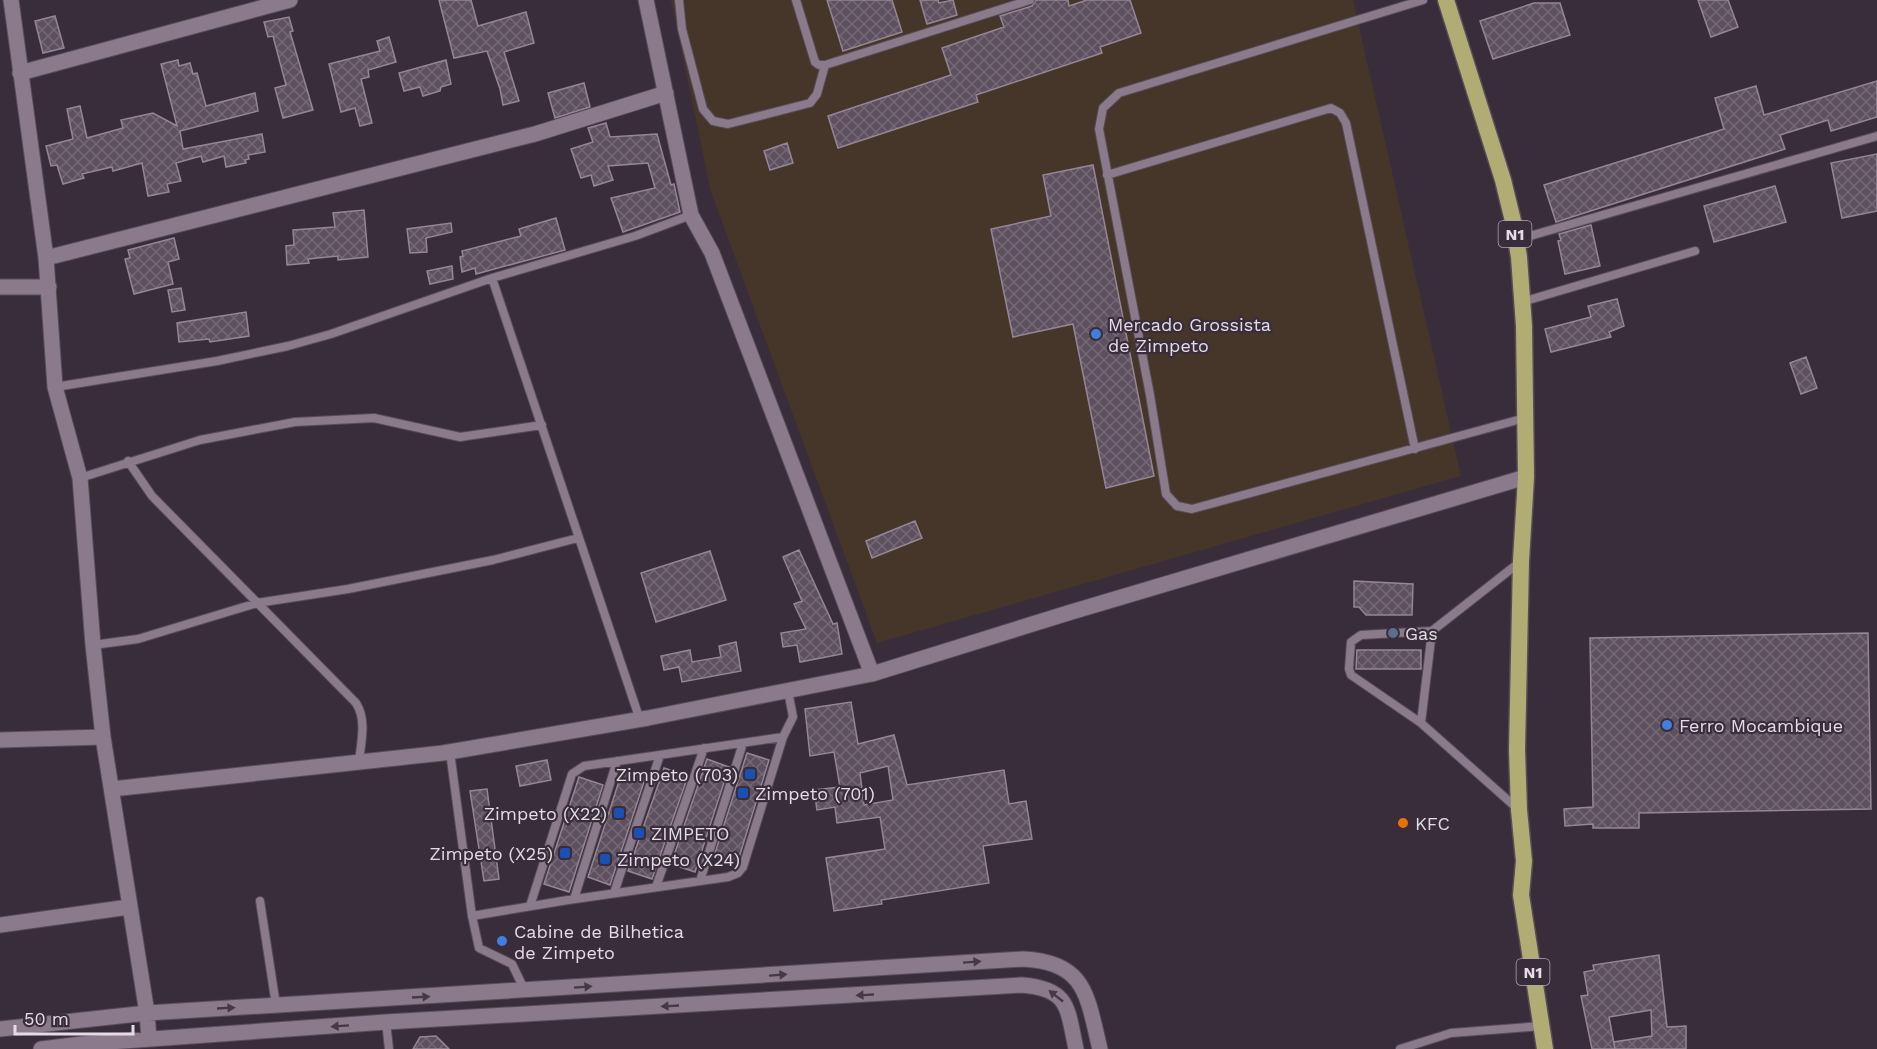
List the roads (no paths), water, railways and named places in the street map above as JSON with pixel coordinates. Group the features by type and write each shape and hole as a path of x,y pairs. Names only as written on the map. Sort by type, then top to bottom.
{"highway":[{"name":"N1","path":"1446,0 1503,180 1516,240 1522,303 1526,477 1521,561 1517,750 1524,861 1521,895 1545,1049"}],"street":[{"path":"11,0 46,258 55,387 80,478 93,645 103,737 147,1013 149,1039"},
{"path":"20,73 290,0"},
{"path":"646,0 691,215 712,253 872,674"},
{"path":"46,258 535,134 666,93"},
{"path":"0,287 48,287"},
{"path":"112,789 450,752 640,720 872,674 1068,613 1526,477"},
{"path":"0,740 103,737"},
{"path":"0,926 129,907"},
{"path":"0,1029 147,1013 1023,959 1043,960 1060,965 1075,976 1085,993 1100,1049"},
{"path":"41,1049 386,1022 1022,985 1039,987 1055,993 1064,1001 1076,1049"}],"lane":[{"path":"679,0 682,29 703,109 713,121 728,124 810,103 817,94 825,65"},
{"path":"796,0 815,62 819,65 1030,0"},
{"path":"1423,0 1119,93 1103,108 1099,129 1150,395 1166,494 1177,506 1192,509 1213,505 1525,418"},
{"path":"1107,175 1331,108 1340,112 1346,123 1415,449"},
{"path":"1516,240 1877,136"},
{"path":"55,387 217,362 288,346 331,334 492,278 635,236 691,215"},
{"path":"1522,303 1695,251"},
{"path":"492,278 640,720"},
{"path":"80,478 200,440 296,422 374,417 460,436 542,425"},
{"path":"128,461 152,496 360,709 363,723 359,762"},
{"path":"93,645 138,639 257,603 381,583 493,560 578,538"},
{"path":"1519,810 1421,723 1351,675 1349,669 1351,642 1361,635 1432,631 1521,561"},
{"path":"1421,723 1432,631"},
{"path":"472,916 729,877 738,873 743,867 783,737 793,717 788,691"},
{"path":"530,906 572,774 584,766 783,737"},
{"path":"700,881 744,743"},
{"path":"656,887 704,748"},
{"path":"450,752 472,916 479,948 512,964 525,991"},
{"path":"614,893 660,755"},
{"path":"574,899 617,761"},
{"path":"260,901 276,1005"},
{"path":"386,1022 389,1049"},
{"path":"1400,1049 1451,1033 1542,1026"}],"place":[{"name":"Mercado Grossista de Zimpeto","path":"1096,334"},
{"name":"Gas","path":"1393,633"},
{"name":"Ferro Mocambique","path":"1667,725"},
{"name":"Zimpeto (703)","path":"750,774"},
{"name":"Zimpeto (701)","path":"743,793"},
{"name":"Zimpeto (X22)","path":"619,813"},
{"name":"KFC","path":"1403,823"},
{"name":"ZIMPETO","path":"639,833"},
{"name":"Zimpeto (X25)","path":"565,853"},
{"name":"Zimpeto (X24)","path":"605,859"},
{"name":"Cabine de Bilhetica de Zimpeto","path":"502,941"}]}
